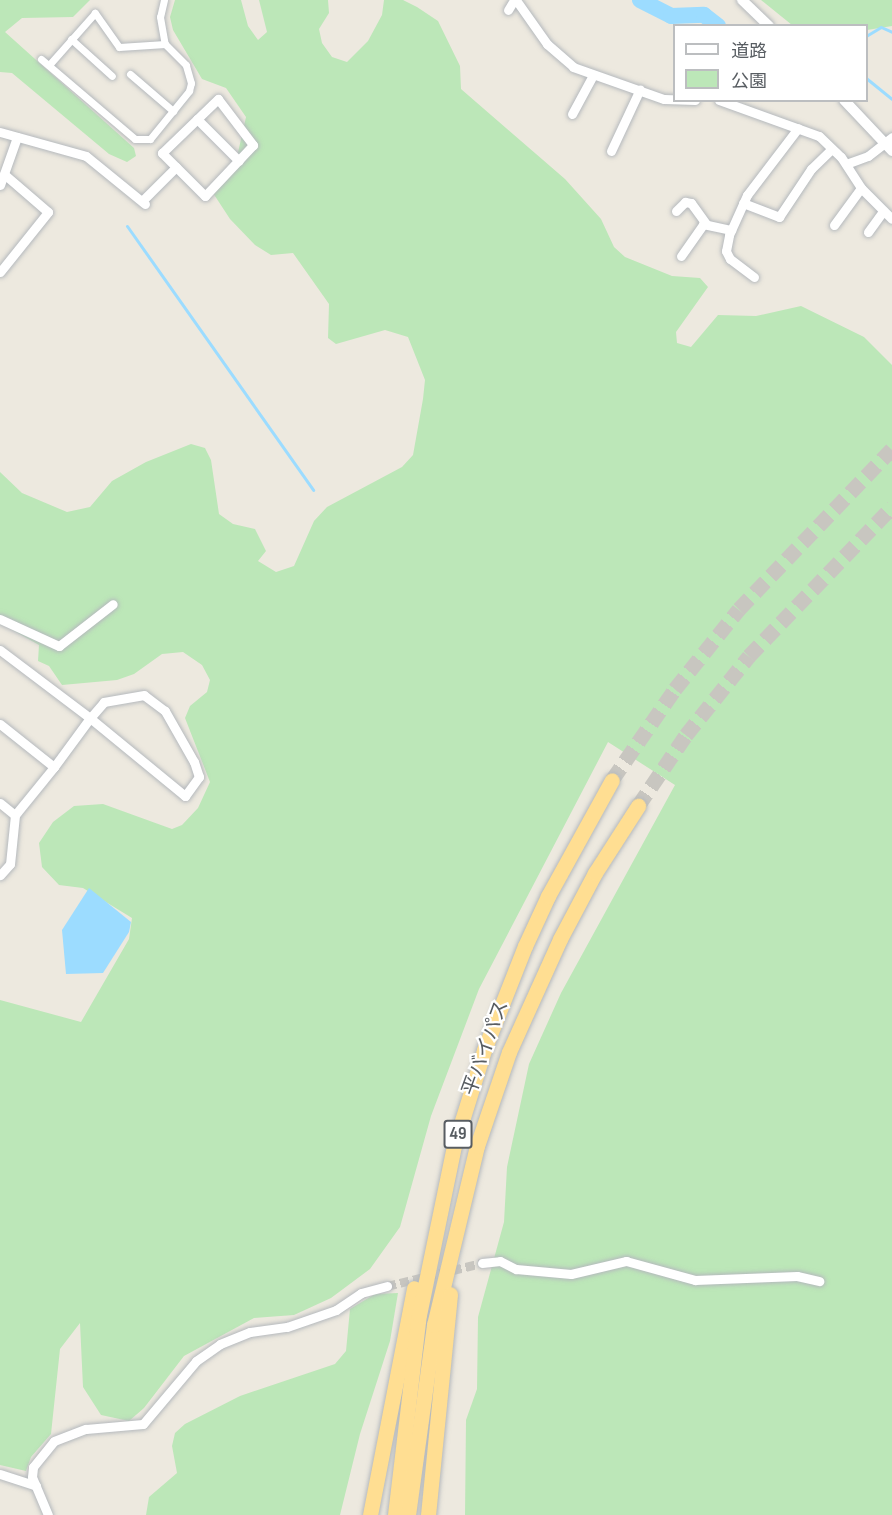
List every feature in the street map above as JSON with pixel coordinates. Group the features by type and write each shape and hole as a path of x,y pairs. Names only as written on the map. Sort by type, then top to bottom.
{"highway":[{"name":"平バイパス","path":"395,1515 419,1315 438,1213 471,1088 498,1012 548,896 612,780"},
{"name":"平バイパス","path":"408,1515 434,1325 477,1146 509,1052 560,939 595,873 638,806"},
{"path":"370,1515 431,1207 455,1124 498,1012"},
{"path":"428,1515 440,1363 477,1146"}],"street":[{"path":"41,58 135,140 150,139 189,91 191,75 165,44 160,17 164,0"},
{"path":"508,10 515,0 561,58 593,75 673,100"},
{"path":"742,0 767,24"},
{"path":"49,65 95,13 119,47 165,44"},
{"path":"71,39 112,76"},
{"path":"130,74 172,111"},
{"path":"572,114 593,75"},
{"path":"611,151 640,89"},
{"path":"218,99 231,112 254,146 206,196 162,153 197,119 218,99"},
{"path":"725,102 816,134 846,164 861,188 892,219"},
{"path":"846,102 890,144 868,156 846,164"},
{"path":"197,119 239,161"},
{"path":"754,277 727,255 731,230 743,203 798,128"},
{"path":"0,132 86,156 144,203 176,167"},
{"path":"0,185 17,137"},
{"path":"743,203 779,217 811,169 832,149"},
{"path":"0,272 48,212 4,174"},
{"path":"834,225 861,188"},
{"path":"676,211 685,202 691,203 706,224 731,230"},
{"path":"868,232 882,211"},
{"path":"681,256 706,224"},
{"path":"0,619 58,646 113,604"},
{"path":"0,650 90,718 185,796 199,777 173,720 144,695 104,702 90,718 15,815 9,864 0,875"},
{"path":"0,724 54,767"},
{"path":"0,803 15,815"},
{"path":"482,1263 500,1261 516,1269 571,1274 626,1261 695,1280 797,1276 819,1281"},
{"path":"48,1515 36,1486 33,1467 54,1441 86,1429 99,1431 147,1422 164,1395 196,1361 220,1344 250,1332 287,1327 336,1310 355,1296 387,1286"},
{"path":"0,1475 36,1486"}],"green space":[{"path":"0,0 90,0 73,17 22,18 5,32 134,148 136,156 127,162 109,154 12,73 0,72"},
{"path":"175,0 241,0 248,26 258,40 267,32 259,0 328,0 329,13 319,29 322,43 332,57 347,62 368,41 382,15 384,0 403,0 417,7 438,21 460,66 461,89 565,179 601,219 614,247 625,257 672,276 700,278 708,287 676,332 677,343 691,347 718,315 756,316 801,306 864,337 892,365 892,1515 465,1515 466,1420 477,1389 478,1317 504,1222 507,1167 529,1064 561,993 675,785 608,742 479,989 431,1116 400,1227 370,1269 331,1298 294,1315 254,1318 184,1356 144,1408 129,1421 101,1415 83,1387 80,1323 60,1349 51,1434 31,1457 26,1471 0,1465 0,1000 81,1022 129,939 132,918 83,888 59,885 42,867 39,843 53,822 74,806 103,804 172,829 182,825 198,808 210,782 185,718 190,706 207,692 210,680 202,665 183,652 162,654 134,674 117,680 62,685 49,666 38,661 39,645 0,623 0,472 22,493 67,512 90,507 112,481 146,462 191,444 205,448 211,460 219,514 233,524 255,529 266,551 258,561 276,572 294,566 314,521 327,507 402,467 413,455 423,399 425,380 408,337 385,330 336,344 328,338 329,304 293,253 271,255 255,245 230,219 213,193 237,157 246,117 226,88 202,79 173,30 170,17"},
{"path":"761,0 892,0 892,26 868,30 868,24 791,24"},
{"path":"398,1293 390,1341 360,1434 340,1515 146,1515 149,1497 177,1473 172,1446 175,1433 185,1424 240,1396 335,1364 346,1351 350,1309 375,1294"}],"water":[{"path":"89,888 131,922 129,932 103,973 66,974 62,930"}],"waterway":[{"path":"640,0 671,16 704,15 715,24"},
{"path":"868,35 881,27 892,32"},
{"path":"868,80 892,99"},
{"path":"127,226 313,490"}],"tunnel":[{"path":"612,780 675,689 739,609 892,449"},
{"path":"638,806 686,735 749,656 892,507"},
{"path":"387,1286 482,1263"}]}
